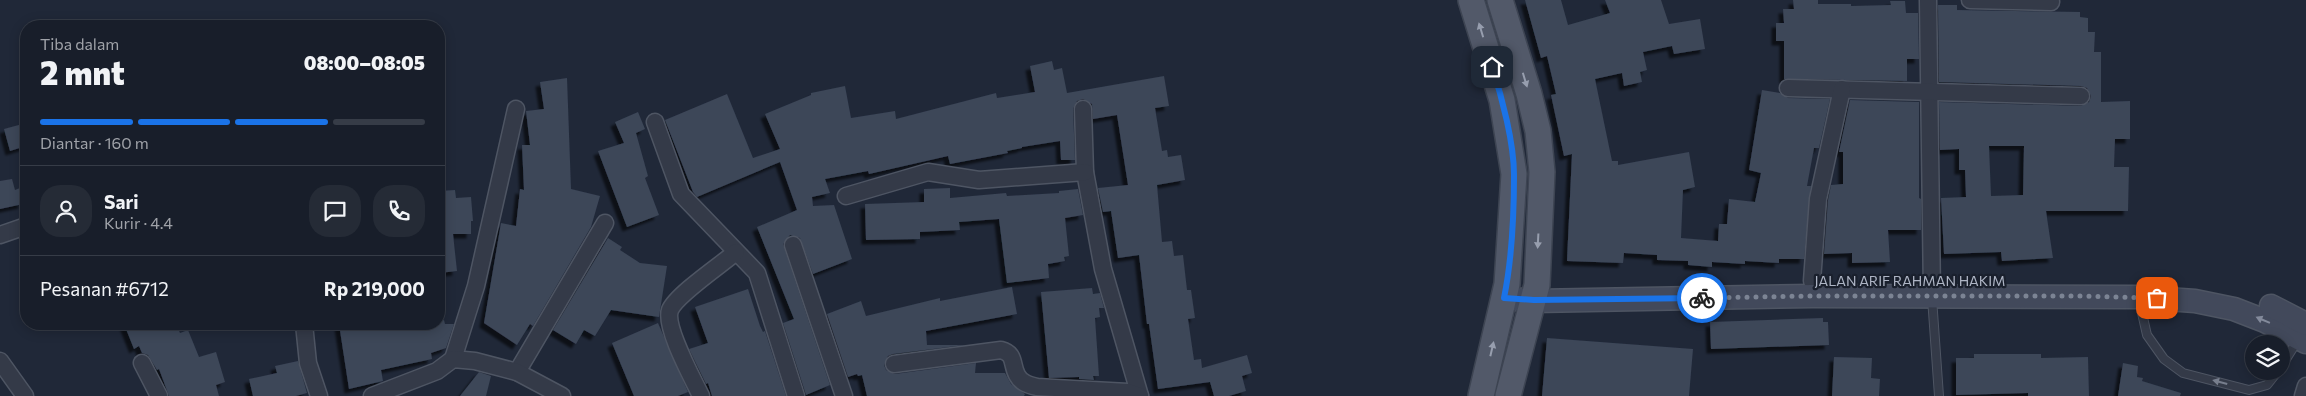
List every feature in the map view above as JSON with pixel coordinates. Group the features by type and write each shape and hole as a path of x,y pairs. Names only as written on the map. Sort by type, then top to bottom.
{"main road":[{"path":"1471,0 1502,100 1514,174 1506,291 1481,396"},
{"path":"1500,0 1529,94 1538,131 1542,172 1535,293 1508,396"},
{"name":"JALAN ARIF RAHMAN HAKIM","path":"1535,293 1812,281 1932,289 2138,297 2195,301 2234,309 2304,335"},
{"name":"JALAN ARIF RAHMAN HAKIM","path":"1506,291 1535,293 1812,296 1932,289 2122,282 2197,286 2238,294 2271,307 2304,335"}],"street":[{"path":"1928,0 1931,92 1932,289"},
{"path":"1970,0 2051,2"},
{"path":"1788,88 2081,96"},
{"path":"1812,281 1818,199 1842,89"},
{"path":"372,396 438,371 453,359 476,286 516,109"},
{"path":"1083,109 1085,172 1103,269 1140,396"},
{"path":"655,122 681,194 757,273 796,396"},
{"path":"846,196 928,172 979,180 1085,172"},
{"path":"517,372 605,223"},
{"path":"0,235 20,228"},
{"path":"793,245 844,396"},
{"path":"701,396 670,326 670,311 679,298 736,252"},
{"path":"305,330 308,363 320,396"},
{"path":"894,364 1001,350 1013,357 1016,374 1023,382 1036,388 1128,392 1140,396"},
{"path":"453,359 475,360 517,372 562,396"},
{"path":"0,361 25,396"},
{"path":"142,364 159,396"},
{"path":"2303,396 2306,386"}],"lane":[{"path":"1932,289 1938,396"},
{"path":"2138,297 2147,335 2164,359 2183,373 2249,390 2267,385 2271,380"},
{"path":"2290,354 2304,335"}],"building":[{"path":"1525,0 1561,0 1568,25 1610,13 1605,0 1661,0 1669,24 1700,19 1705,49 1674,54 1672,46 1643,52 1647,70 1640,72 1642,82 1624,86 1622,73 1595,79 1612,161 1618,161 1618,165 1689,152 1695,187 1683,190 1681,238 1718,241 1719,224 1727,224 1729,199 1755,202 1761,173 1749,170 1762,90 1780,93 1788,98 1830,99 1819,148 1814,148 1807,186 1811,186 1804,259 1779,259 1779,263 1745,261 1745,264 1712,262 1712,267 1688,265 1688,261 1657,260 1657,255 1624,253 1623,263 1567,261 1572,154 1564,156 1551,95 1556,94 1547,56 1541,58"},
{"path":"1793,0 1818,0 1818,4 1851,4 1851,6 1891,5 1890,1 1905,1 1906,13 1918,13 1919,59 1907,59 1907,81 1784,79 1784,41 1776,41 1776,23 1784,23 1783,9 1794,9"},
{"path":"1938,5 1957,5 1957,10 2080,12 2080,17 2088,18 2088,32 2095,32 2094,52 2101,52 2101,102 2130,101 2130,139 2115,139 2114,167 2129,167 2128,211 2046,211 2053,258 2002,261 2001,252 1944,254 1941,198 1966,197 1965,170 1959,170 1959,149 1940,150 1939,102 2081,106 2089,102 2091,96 2087,88 2081,86 1939,82","holes":["1989,146 2024,146 2023,195 1991,196"]},
{"path":"1052,61 1054,70 1062,68 1067,93 1164,76 1169,106 1155,108 1162,151 1167,150 1168,157 1181,155 1185,180 1157,185 1162,242 1172,241 1174,256 1183,255 1187,290 1191,290 1195,318 1188,319 1194,360 1201,359 1202,368 1247,355 1252,373 1242,376 1246,391 1229,396 1214,396 1210,382 1158,389 1149,324 1147,324 1139,255 1118,258 1111,211 1103,212 1098,188 1128,185 1117,115 1093,119 1092,104 1083,99 1077,101 1073,109 1075,160 1061,160 1060,141 1022,147 1007,151 1008,153 950,164 948,156 869,174 868,171 825,179 830,193 812,197 813,206 834,205 852,259 813,274 800,238 790,235 783,244 830,385 806,395 783,323 794,319 757,227 797,210 780,162 697,197 693,192 665,120 727,94 753,158 780,149 765,114 811,95 811,93 845,86 851,118 895,111 896,119 996,93 997,98 1035,92 1030,66"},
{"path":"567,78 571,189 600,196 591,227 533,326 530,324 517,345 484,323 501,223 516,226 520,189 524,190 522,145 530,145 526,111 544,109 540,82"},
{"path":"1850,100 1919,102 1921,230 1888,230 1890,262 1852,263 1852,253 1824,254 1831,185 1843,184 1843,152 1839,152"},
{"path":"638,112 645,129 636,133 648,176 645,178 659,215 627,227 598,151 624,143 615,122"},
{"path":"20,125 20,148 10,151 4,129"},
{"path":"12,179 15,190 20,188 20,205 0,209 0,181"},
{"path":"950,188 950,198 1006,193 1007,196 1059,193 1059,191 1078,189 1083,215 1065,218 1069,256 1064,257 1065,261 1048,264 1049,278 1007,283 999,219 959,222 960,230 920,232 920,239 866,240 865,204 924,202 924,189"},
{"path":"455,190 456,198 471,197 473,221 471,221 471,234 453,234 457,271 445,272 445,191"},
{"path":"608,238 622,247 620,250 640,263 667,266 659,317 611,310 595,336 584,330 576,344 553,330"},
{"path":"1012,287 1017,314 926,331 927,345 965,345 893,354 888,356 884,365 886,370 895,374 976,363 975,373 1005,373 1011,384 1025,394 1024,396 867,396 862,375 858,376 857,374 848,377 827,314 861,301 866,316 940,298 940,301"},
{"path":"1092,288 1093,294 1100,293 1104,308 1099,308 1100,317 1095,318 1099,376 1093,376 1094,380 1079,379 1079,377 1049,378 1041,292"},
{"path":"748,289 760,326 763,332 765,331 786,396 712,396 708,383 706,384 689,349 708,343 695,307"},
{"path":"1823,318 1823,322 1828,322 1829,345 1711,349 1710,322"},
{"path":"658,323 688,392 678,396 634,396 612,343"},
{"path":"445,324 454,324 446,348 431,353 432,359 381,370 383,381 349,389 340,330 445,330"},
{"path":"126,330 179,330 180,333 188,330 199,357 216,352 225,382 216,385 219,396 169,396 159,369 157,370 148,355 142,353 139,346 134,349"},
{"path":"1547,338 1693,349 1689,396 1542,396"},
{"path":"1974,354 2041,354 2041,358 2088,357 2089,396 2028,396 2028,393 1956,395 1956,358 1974,358"},
{"path":"1834,357 1872,358 1871,378 1880,379 1879,396 1832,396"},
{"path":"298,361 307,393 296,396 253,396 249,379 277,373 275,366"},
{"path":"2123,363 2138,366 2137,377 2143,378 2142,381 2181,393 2180,396 2118,396"},
{"path":"479,372 491,376 486,396 460,396"}],"way so far":[{"path":"1702,298 2078,296 2157,298"}],"route":[{"path":"1492,67 1502,100 1514,174 1510,255 1504,298 1534,300 1702,298"}]}
